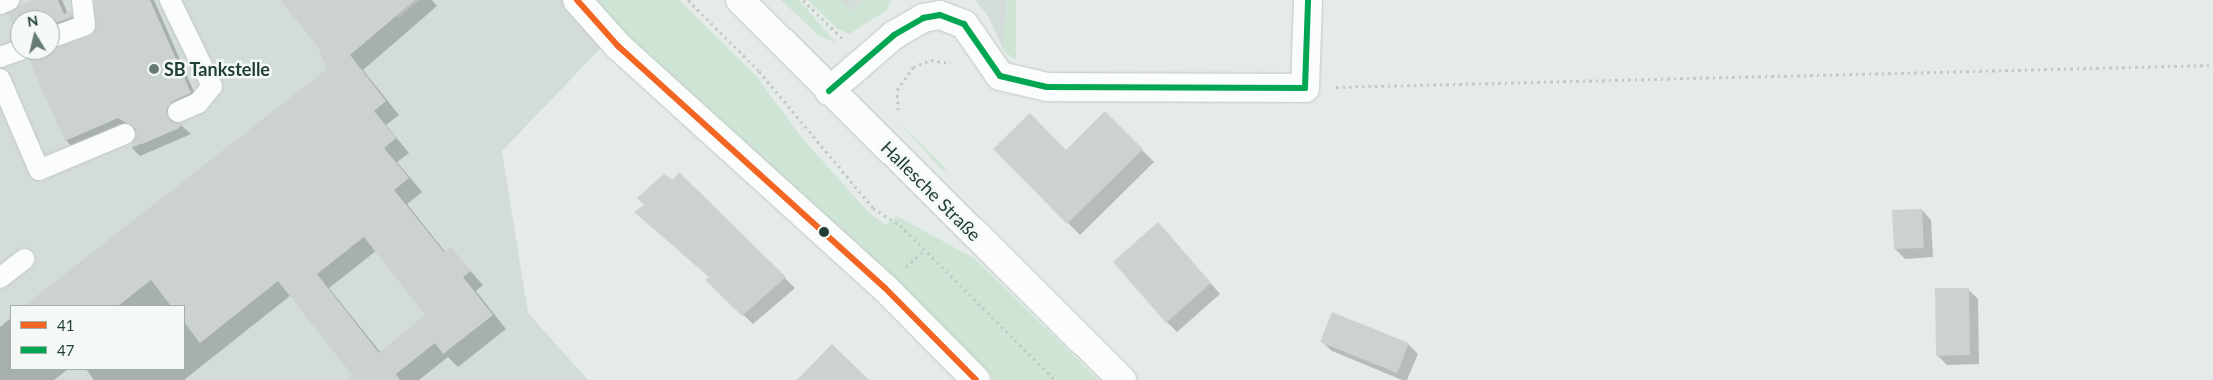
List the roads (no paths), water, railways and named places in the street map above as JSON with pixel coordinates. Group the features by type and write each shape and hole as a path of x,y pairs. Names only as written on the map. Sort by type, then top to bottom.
{"street":[{"path":"577,0 618,46 885,288 976,380"},
{"name":"Hallesche Straße","path":"740,0 829,91 1122,380"},
{"path":"829,91 860,63 908,26 940,15 964,24 1000,76 1048,87 1305,88 1308,0"}],"lane":[{"path":"0,4 9,0"},
{"path":"60,35 85,26 82,0"},
{"path":"170,0 212,86 198,104 178,112"},
{"path":"0,79 39,170 125,134"},
{"path":"0,278 24,259"}],"place":[{"name":"SB Tankstelle","path":"154,69"}]}
